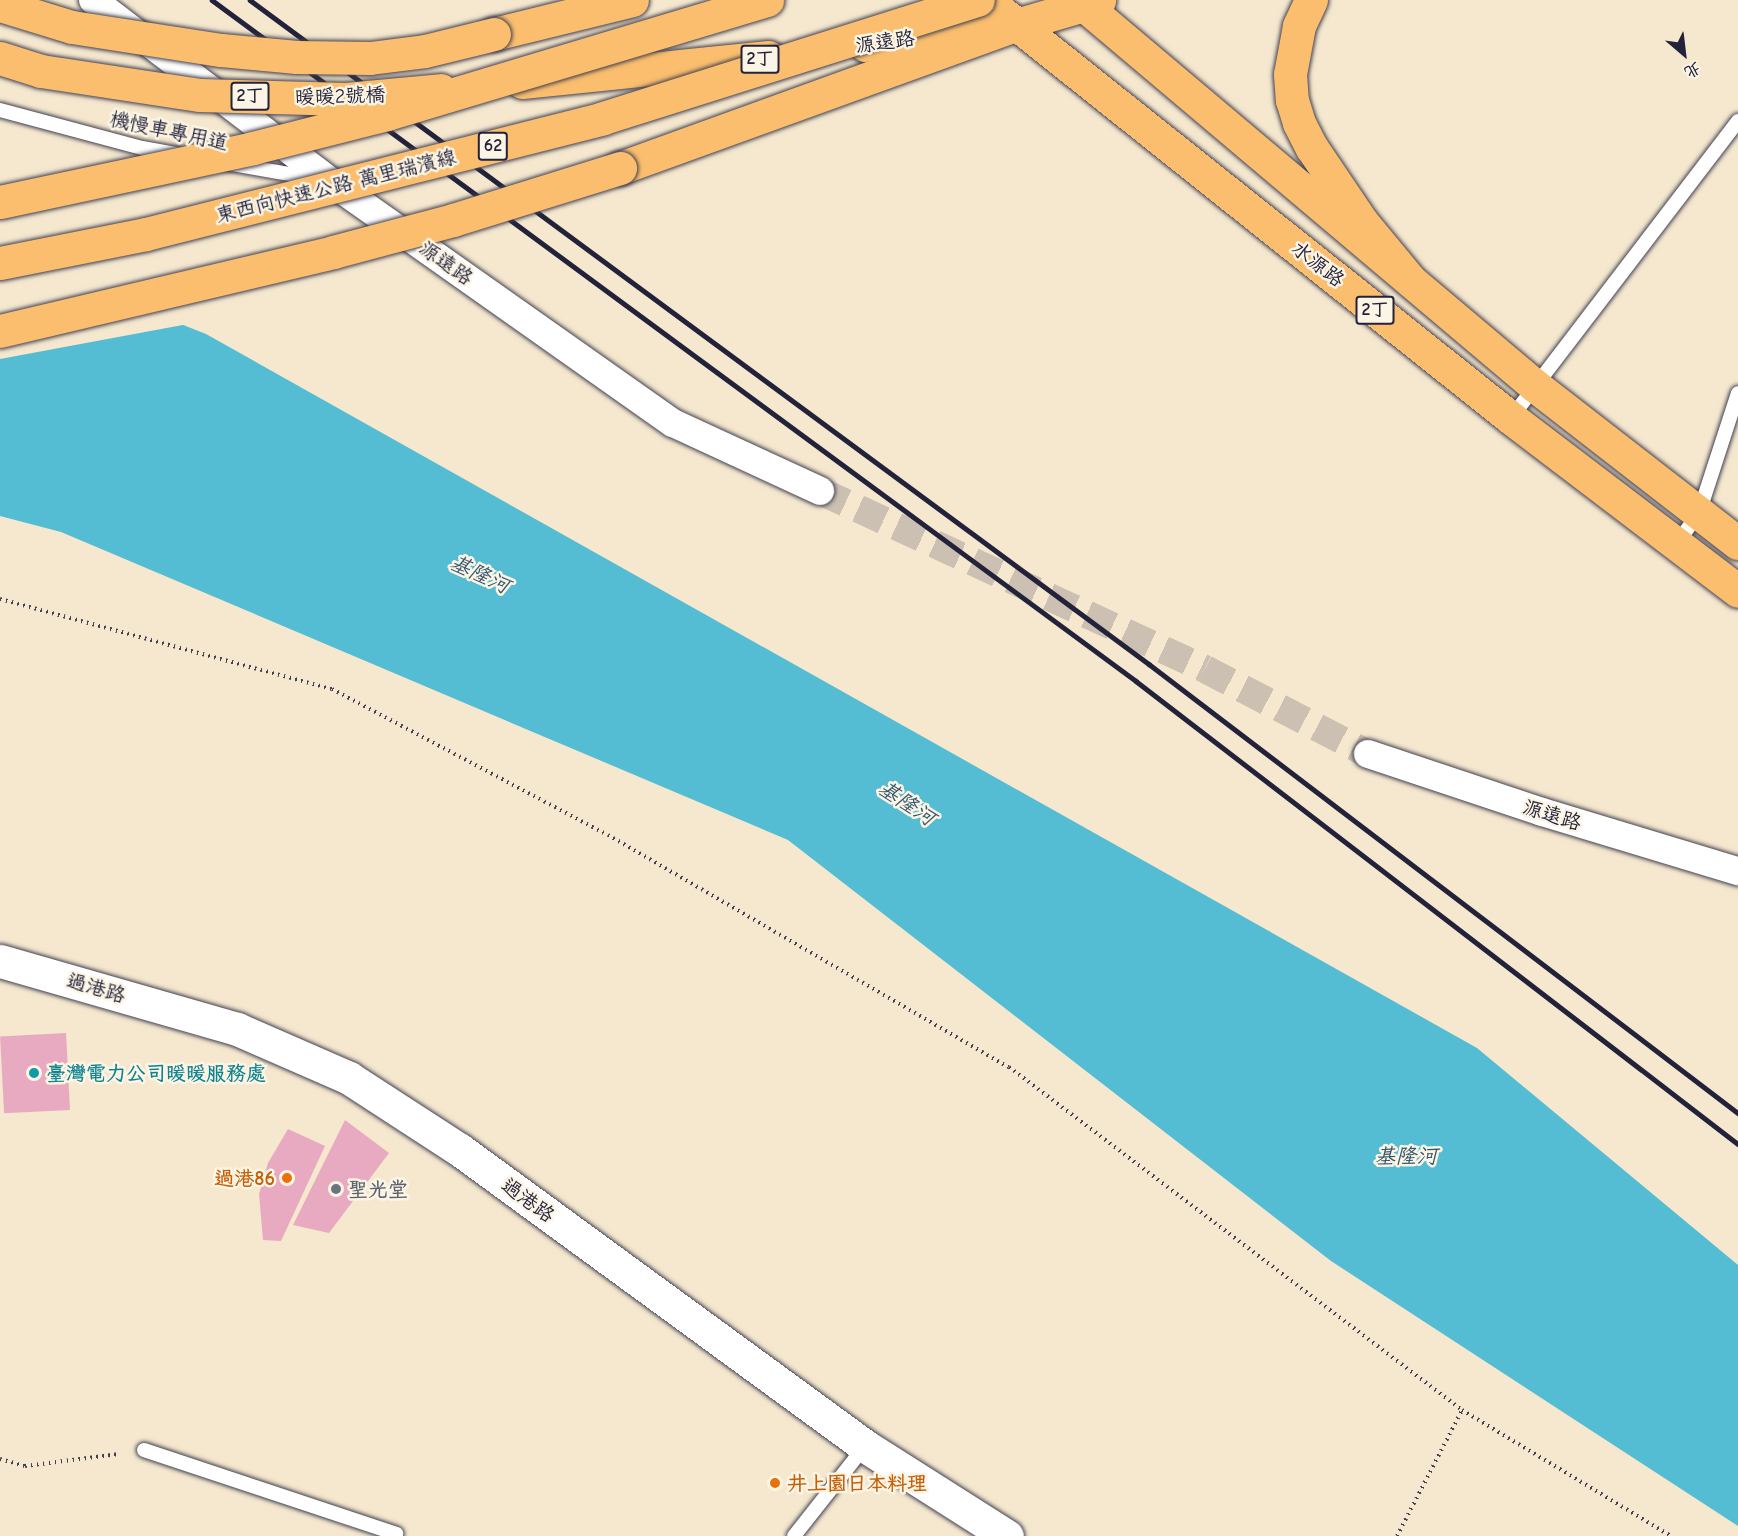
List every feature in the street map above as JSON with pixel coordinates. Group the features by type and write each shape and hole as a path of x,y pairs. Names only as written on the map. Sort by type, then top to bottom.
{"main road":[{"path":"469,91 707,0"},
{"path":"0,202 253,148 469,91 767,0"},
{"name":"東西向快速公路 萬里瑞濱線","path":"0,263 146,234 603,118 978,0"},
{"name":"水源路","path":"986,0 1511,417 1738,591"},
{"path":"1311,0 1299,26 1290,74 1299,123 1312,148 1362,222 1410,280"},
{"name":"暖暖2號橋","path":"0,5 72,27 221,50 297,57 370,58 425,51 629,1"},
{"path":"0,331 333,252 453,220 620,168 1016,25 1087,2"},
{"name":"2丁","path":"1087,2 1534,385 1738,543"},
{"name":"源遠路","path":"502,84 744,61 1016,25"},
{"name":"暖暖2號橋","path":"0,58 41,71 200,95 346,99 502,84"}],"street":[{"name":"源遠路","path":"93,0 331,182 673,423 820,491"},
{"name":"源遠路","path":"1368,754 1542,812 1738,871"},
{"name":"過港路","path":"0,961 237,1029 350,1078 460,1150 865,1446 1007,1536"}],"lane":[{"name":"機慢車專用道","path":"0,110 142,148 331,182"},
{"path":"1511,417 1738,121"},
{"path":"1676,544 1699,513 1738,393"},
{"path":"794,1536 865,1446"},
{"path":"144,1450 396,1534 396,1536"}],"path":[{"path":"0,599 332,689 608,835 1010,1067 1462,1410 1671,1536"},
{"path":"1397,1536 1462,1410"},
{"path":"0,1459 25,1466 144,1450"}],"water":[{"name":"基隆河","path":"0,252 206,334 1477,1048 1738,1265 1738,1526 1331,1261 788,840 61,532 0,516"}],"pier":[{"path":"1,249 188,324 0,359"}],"building":[{"name":"臺灣電力公司暖暖服務處","path":"66,1033 70,1110 4,1113 0,1036"},
{"name":"聖光堂","path":"345,1120 389,1153 329,1233 293,1225"},
{"name":"過港86","path":"288,1129 325,1146 281,1241 263,1240 259,1194 268,1163"}],"tunnel":[{"path":"820,491 1205,669 1368,754"}],"railway":[{"path":"212,0 1136,681 1738,1144"},
{"path":"250,0 1149,664 1738,1113"}],"place":[{"name":"臺灣電力公司暖暖服務處","path":"34,1073"},
{"name":"過港86","path":"287,1178"},
{"name":"聖光堂","path":"336,1189"},
{"name":"井上園日本料理","path":"775,1483"}]}
